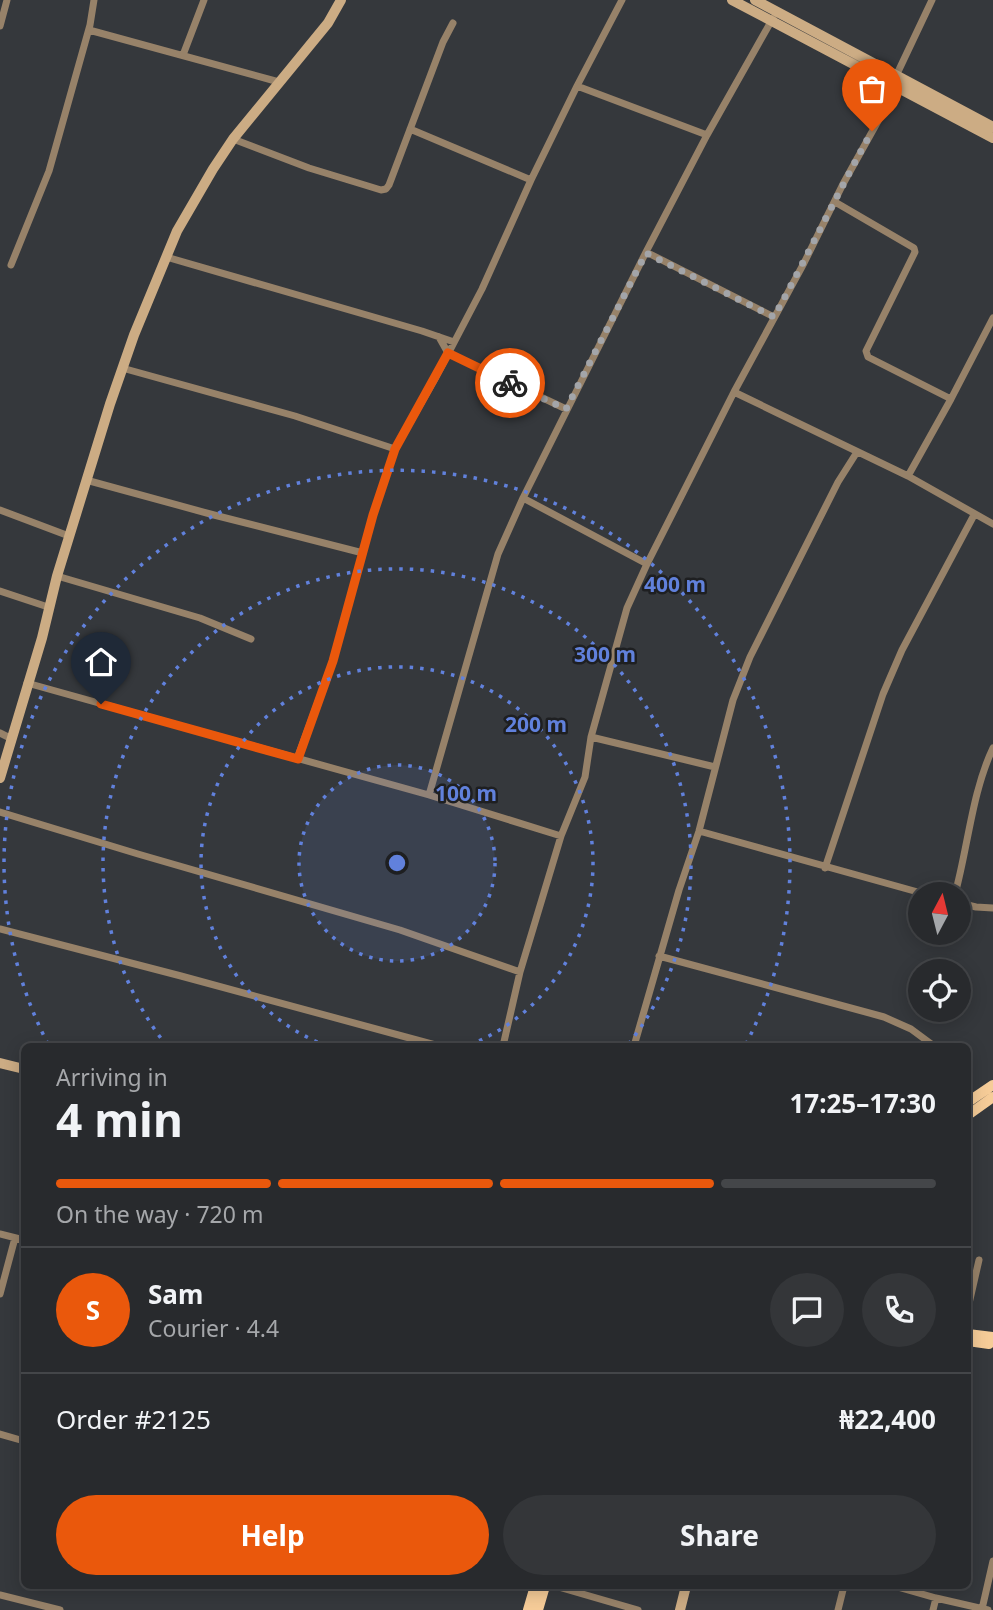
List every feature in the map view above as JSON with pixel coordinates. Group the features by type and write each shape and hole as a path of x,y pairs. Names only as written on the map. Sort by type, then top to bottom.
{"main road":[{"path":"971,1099 993,1085"},
{"path":"971,1113 993,1097"},
{"path":"971,1334 993,1337"},
{"path":"971,1342 993,1344"},
{"path":"528,1610 534,1589"},
{"path":"538,1610 544,1589"}],"street":[{"path":"0,26 7,0"},
{"path":"11,265 50,170 89,30 94,0"},
{"path":"183,55 204,0"},
{"path":"0,778 42,638 57,576 122,368 177,231 233,139 328,23 341,0"},
{"path":"298,759 333,661 373,515 395,449 482,289 576,86 622,0"},
{"path":"732,0 895,76 993,127"},
{"path":"755,0 773,17 993,138"},
{"path":"895,76 932,0"},
{"path":"429,795 498,554 566,409 707,135 773,17"},
{"path":"233,139 309,168 381,190 386,189 443,42 453,23"},
{"path":"89,30 279,82"},
{"path":"576,86 707,135"},
{"path":"504,1043 520,972 561,836 586,777 591,737 627,608 734,392 842,184 897,87"},
{"path":"410,129 531,180"},
{"path":"835,202 914,248 915,253 866,351 869,357 951,399"},
{"path":"646,253 774,317"},
{"path":"166,257 454,342"},
{"path":"908,476 993,318"},
{"path":"439,337 448,353 566,409"},
{"path":"122,368 295,416 395,449"},
{"path":"734,392 908,476 993,524"},
{"path":"635,1043 699,831 733,700 750,657 838,482 857,452"},
{"path":"86,480 363,553"},
{"path":"523,498 647,564"},
{"path":"0,510 69,536"},
{"path":"825,867 883,694 902,650 974,515"},
{"path":"57,576 200,618 251,639"},
{"path":"0,591 48,607"},
{"path":"27,683 429,795 561,836"},
{"path":"0,733 12,738"},
{"path":"591,737 715,767"},
{"path":"958,882 976,801 993,748"},
{"path":"0,812 400,930 520,972"},
{"path":"699,831 908,889"},
{"path":"971,906 993,908"},
{"path":"0,929 428,1043"},
{"path":"659,957 884,1017 911,1029 930,1043"},
{"path":"0,1063 21,1068"},
{"path":"0,1234 21,1239"},
{"path":"0,1294 15,1238"},
{"path":"971,1295 979,1260"},
{"path":"0,1434 21,1440"},
{"path":"904,1589 985,1609 993,1561"},
{"path":"565,1589 638,1610"},
{"path":"680,1610 685,1589"},
{"path":"838,1610 843,1589"},
{"path":"0,1595 60,1610"},
{"path":"933,1610 936,1598"}],"way so far":[{"path":"510,383 566,409 646,253 774,317 872,131"}],"route":[{"path":"101,704 298,759 333,661 373,515 395,449 448,353 510,383"}]}
